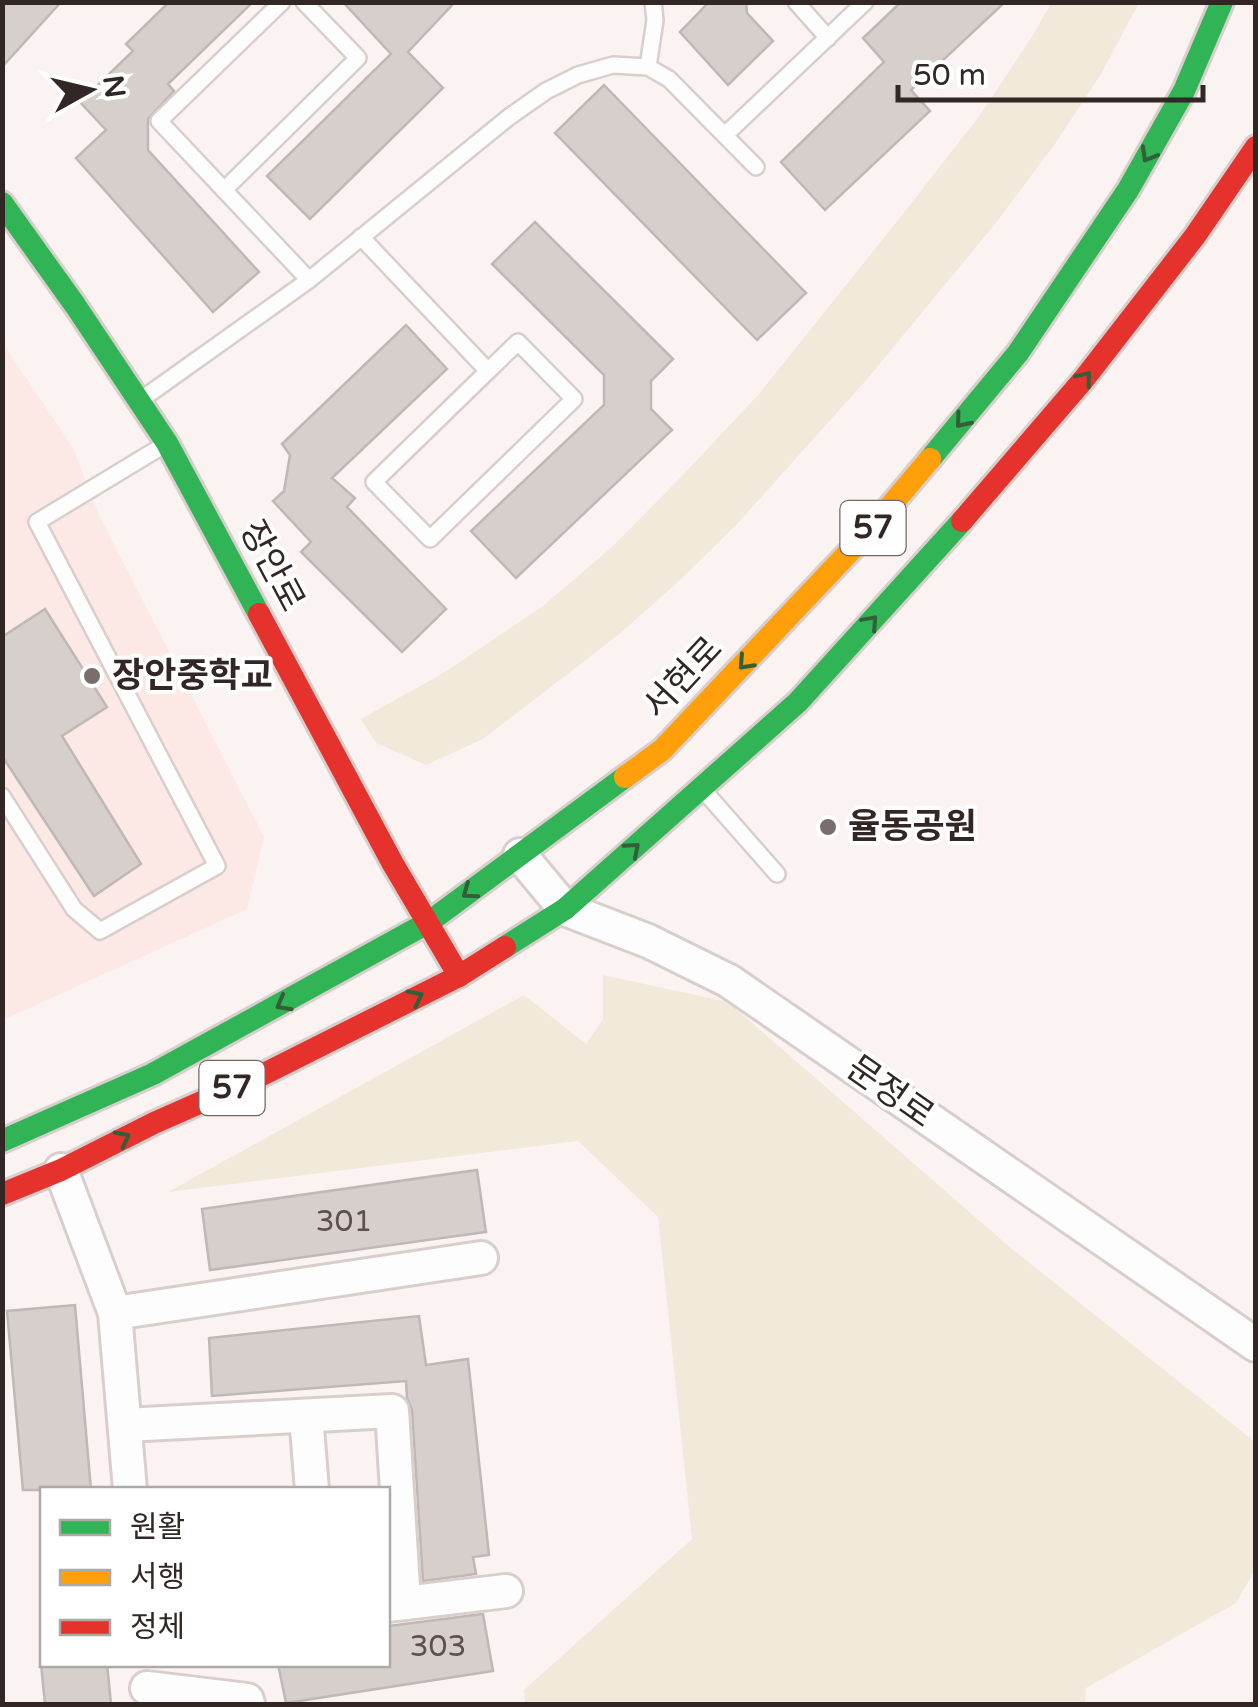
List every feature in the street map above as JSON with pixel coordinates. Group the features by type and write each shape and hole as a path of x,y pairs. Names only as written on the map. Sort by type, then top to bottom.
{"main road":[{"name":"서현로","path":"2,1141 153,1074 429,922 662,750 872,530 1018,352 1128,190 1184,92 1222,2"},
{"name":"57","path":"2,1194 258,1077 459,976 565,909 798,702 1084,379 1195,236 1256,147"},
{"name":"장안로","path":"2,202 167,443 384,849 459,976"}],"street":[{"name":"문정로","path":"520,855 565,909 648,941 729,980 1256,1345"},
{"path":"60,1170 116,1313 130,1487"},
{"path":"116,1313 482,1258"},
{"path":"125,1425 392,1411 396,1604 506,1591"},
{"path":"306,1416 312,1487"},
{"path":"147,1686 247,1700 248,1704"}],"lane":[{"path":"282,2 159,120 308,280"},
{"path":"224,190 358,58 304,2"},
{"path":"648,66 654,40 653,2"},
{"path":"796,2 828,38"},
{"path":"725,135 865,2"},
{"path":"139,402 308,280 476,142 546,91 578,75 613,66 648,66 669,80 756,167"},
{"path":"361,237 488,370"},
{"path":"518,342 574,399 430,539 374,482 488,370 518,342"},
{"path":"2,796 74,909 100,931 217,866 37,522 167,443"},
{"path":"702,789 778,874"}],"shaded area":[{"path":"1051,3 1139,3 1101,74 995,224 868,378 738,523 618,635 483,739 426,765 376,743 361,719 445,672 543,606 613,546 758,395 980,115"},
{"name":"장안중학교","path":"2,342 73,448 99,515 264,837 247,909 3,1020"},
{"path":"603,975 728,1002 1012,1249 1255,1442 1255,1570 1236,1603 1086,1688 1085,1704 525,1704 524,1690 692,1539 658,1217 578,1141 168,1192 524,995 586,1044 603,1019"}],"building":[{"path":"2,2 61,2 2,67"},
{"path":"169,2 253,2 168,84 174,91 148,119 148,150 259,272 213,312 76,158 106,130 80,102 133,51 126,44"},
{"path":"343,2 455,2 408,52 443,88 310,219 267,176 391,54"},
{"path":"709,2 746,2 747,13 773,41 728,85 680,32"},
{"path":"901,2 1005,2 911,90 930,111 825,210 781,162 884,62 863,38"},
{"path":"604,85 806,293 757,340 555,133"},
{"path":"535,222 673,359 651,381 651,409 672,430 516,578 471,531 604,405 604,375 492,264"},
{"path":"406,325 447,369 332,478 355,498 347,507 446,609 402,652 301,552 311,542 273,501 284,491 290,455 282,444"},
{"path":"45,609 107,707 62,736 141,864 94,896 2,756 2,637"},
{"path":"477,1170 486,1232 210,1270 202,1209"},
{"path":"75,1305 91,1487 23,1490 7,1311"},
{"path":"419,1316 426,1365 468,1359 489,1555 473,1557 476,1574 423,1581 412,1410 406,1381 212,1396 209,1338"},
{"path":"483,1614 493,1671 286,1703 279,1667 390,1667 390,1626"},
{"path":"41,1667 107,1667 111,1704 45,1704"}],"traffic: fast":[{"path":"930,459 1018,353 1128,190 1184,91 1222,2"},
{"path":"2,203 167,443 259,614"},
{"path":"505,947 565,909 798,702 962,521"},
{"path":"2,1141 153,1074 429,922 625,777"}],"traffic: slow":[{"path":"625,777 662,750 871,529 930,459"}],"traffic: jam":[{"path":"962,521 1084,379 1195,236 1256,147"},
{"path":"259,614 393,864 459,976"},
{"path":"2,1194 258,1077 459,976 505,947"}],"place":[{"name":"장안중학교","path":"92,676"},
{"name":"율동공원","path":"828,827"}]}
